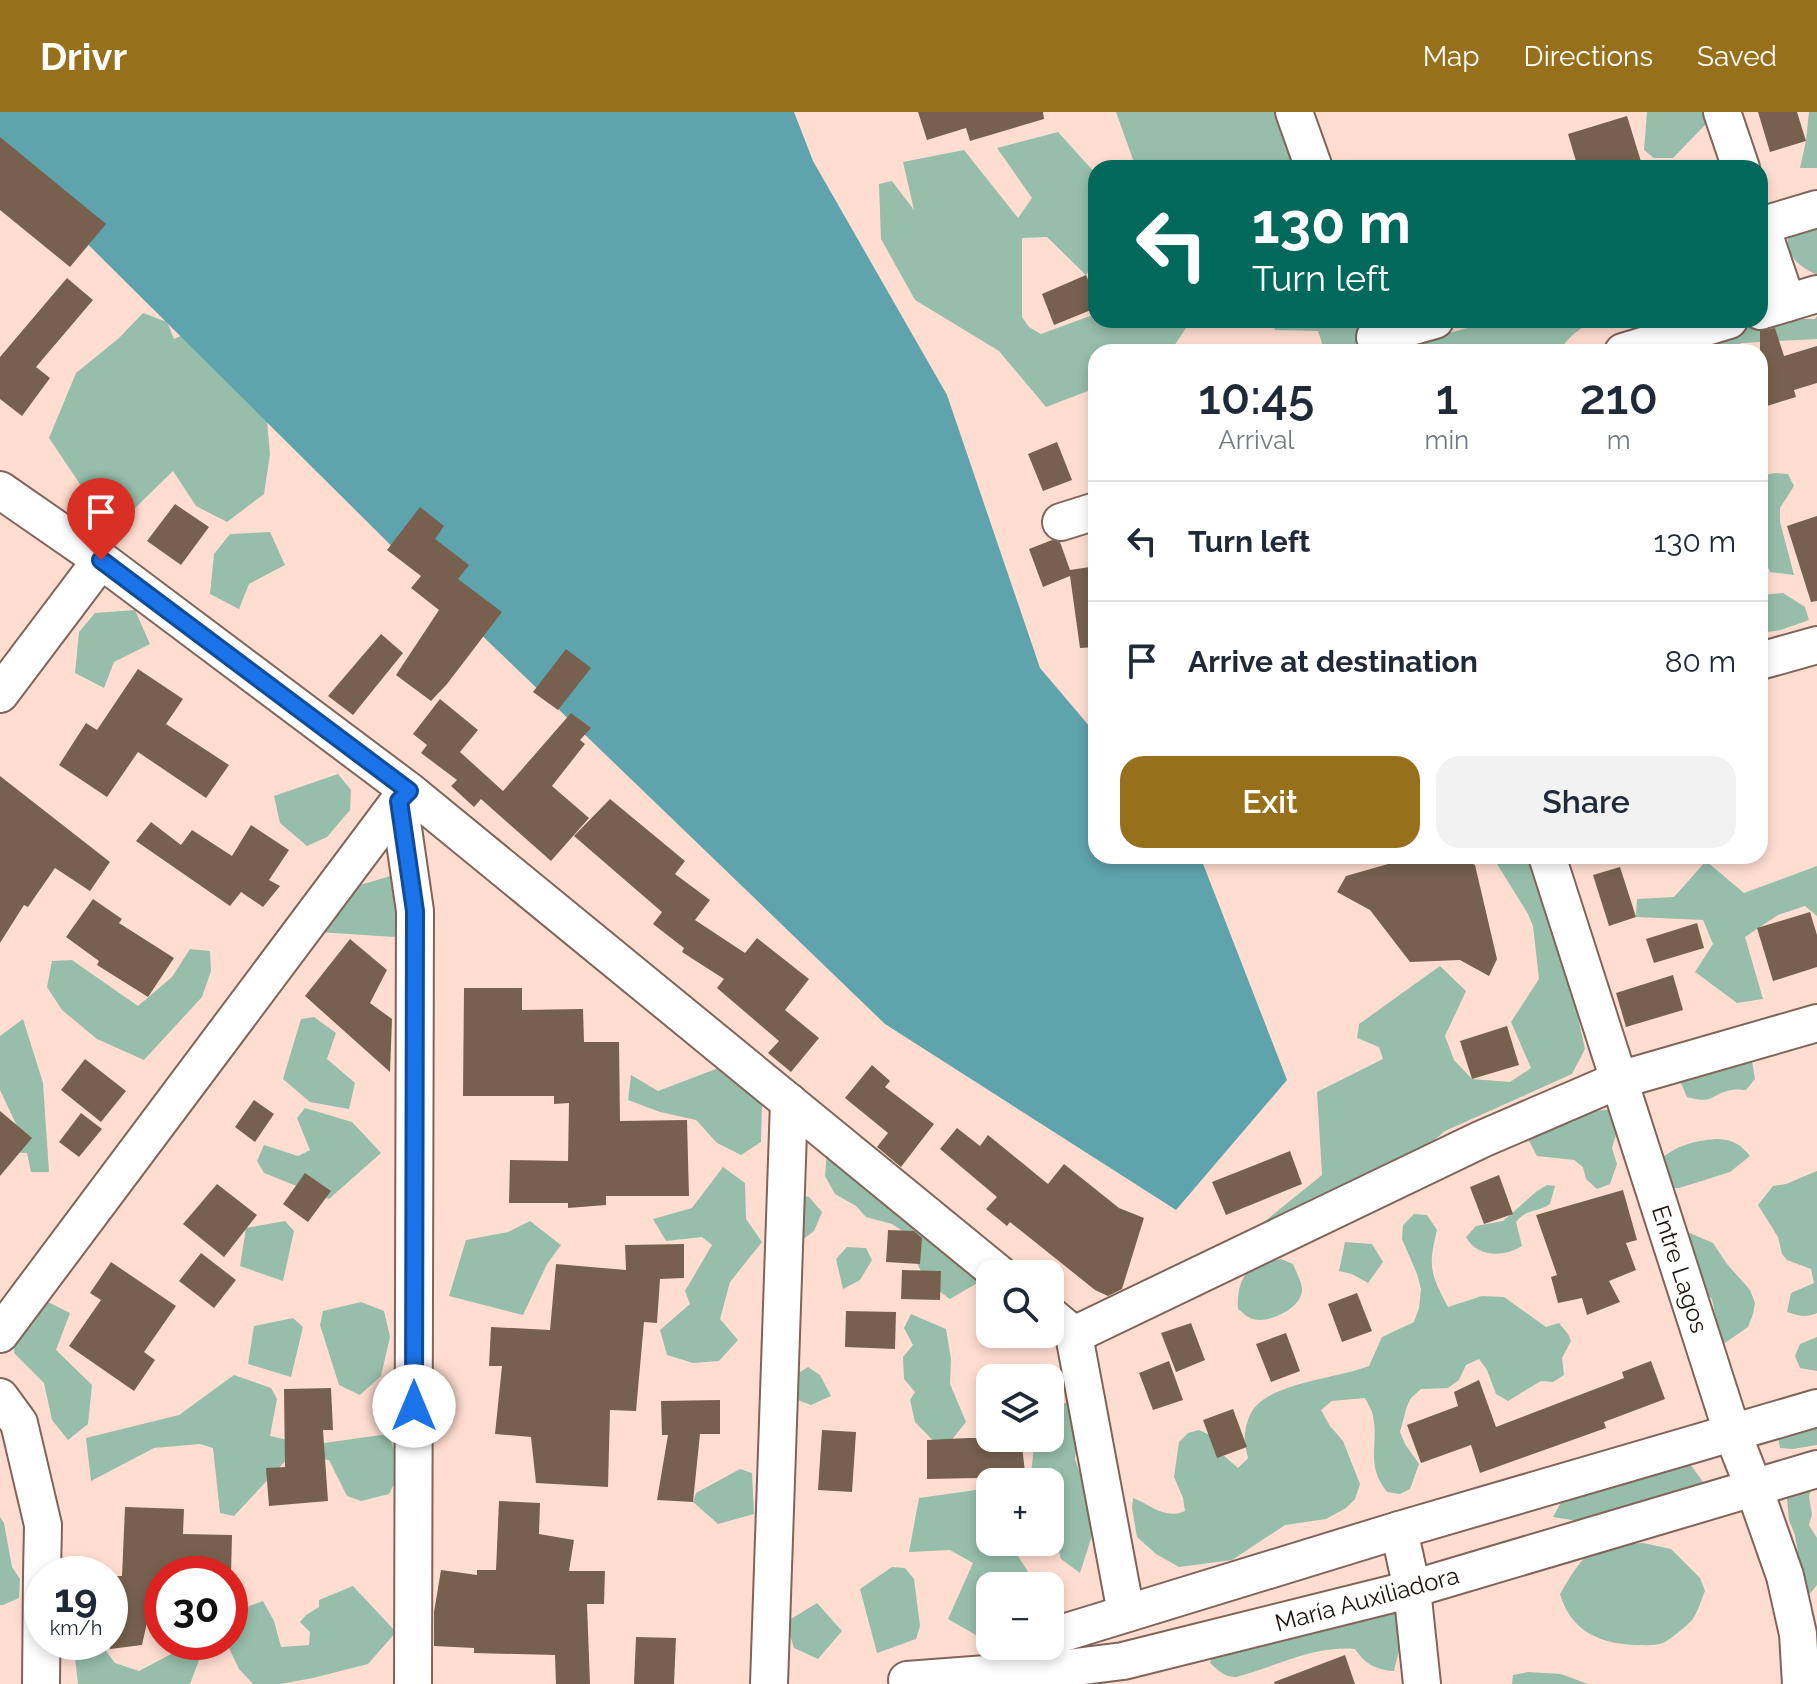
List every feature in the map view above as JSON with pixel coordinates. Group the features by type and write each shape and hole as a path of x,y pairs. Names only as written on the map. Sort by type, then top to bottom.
{"street":[{"path":"1294,112 1311,160"},
{"path":"1722,112 1738,160"},
{"path":"1768,223 1817,209"},
{"path":"1768,247 1788,302"},
{"path":"1374,336 1404,328"},
{"path":"1650,344 1702,328"},
{"path":"0,490 101,560 404,796 789,1102 982,1260"},
{"path":"1061,522 1088,514"},
{"path":"0,694 101,560"},
{"path":"1768,659 1817,645"},
{"path":"0,1334 404,796"},
{"path":"404,796 415,911 413,1684"},
{"name":"Entre Lagos","path":"1550,864 1732,1432 1808,1632 1801,1684"},
{"path":"1064,1324 1619,1080 1817,1023"},
{"path":"769,1684 789,1102"},
{"path":"1064,1334 1126,1613"},
{"path":"0,1397 19,1423 43,1525 42,1556"},
{"path":"1064,1633 1399,1530 1817,1408"},
{"name":"María Auxiliadora","path":"898,1682 1067,1676 1412,1589 1817,1469"},
{"path":"1399,1530 1412,1589 1422,1684"},
{"name":"María Auxiliadora","path":"898,1682 976,1659"},
{"path":"41,1660 41,1684"}],"green space":[{"path":"1116,112 1276,112 1293,160 1133,160"},
{"path":"1647,112 1702,112 1706,124 1673,158 1654,158 1644,150"},
{"path":"1809,112 1817,112 1817,168 1800,168 1806,141"},
{"path":"1058,132 1088,165 1086,275 1047,237 1022,238 1022,317 1029,327 1041,334 1088,317 1088,328 1186,328 1175,344 1088,344 1088,391 1046,407 999,351 915,300 881,239 879,184 892,181 914,210 903,162 964,150 1018,218 1032,198 997,148"},
{"path":"1817,219 1817,275 1791,255 1788,235"},
{"path":"1777,293 1803,319 1815,319 1817,316 1817,339 1674,344 1727,328 1768,328 1768,299"},
{"path":"143,313 167,322 174,339 187,333 265,399 270,454 264,494 227,522 196,506 173,471 130,513 86,493 49,438 76,373 119,338"},
{"path":"1358,328 1361,344 1322,344 1318,331 1275,330"},
{"path":"1467,328 1582,328 1565,344 1424,344 1425,338"},
{"path":"1768,474 1788,474 1794,486 1780,508 1780,522 1794,575 1770,572 1768,567"},
{"path":"270,532 285,565 249,584 239,609 210,594 214,554 230,534"},
{"path":"1783,593 1805,607 1809,620 1768,632 1768,594"},
{"path":"135,610 150,644 114,662 104,688 75,673 79,632 95,613"},
{"path":"338,774 351,790 350,810 327,837 307,846 280,823 274,796"},
{"path":"1497,864 1544,864 1585,1049 1572,1074 1445,1131 1351,1212 1254,1230 1322,1175 1317,1092 1383,1059 1379,1047 1357,1038 1359,1024 1440,966 1466,991 1445,1036 1454,1060 1472,1079 1510,1082 1531,1068 1511,1022 1539,979 1533,926"},
{"path":"1703,864 1710,864 1744,893 1817,866 1817,916 1805,906 1778,915 1745,937 1763,999 1737,1003 1695,972 1713,944 1703,920 1636,917 1637,899 1674,897"},
{"path":"394,875 415,911 395,937 317,932 353,887"},
{"path":"190,949 210,951 211,971 202,997 144,1060 97,1039 62,1010 47,987 52,961 72,960 138,1006 172,977"},
{"path":"314,1017 336,1033 327,1059 355,1083 349,1109 310,1102 283,1079 301,1019"},
{"path":"23,1019 43,1083 49,1172 31,1172 27,1153 5,1152 17,1126 0,1090 0,1036"},
{"path":"1752,1061 1755,1079 1746,1090 1732,1090 1708,1099 1696,1099 1687,1097 1680,1081 1730,1064"},
{"path":"721,1067 762,1102 761,1142 741,1155 717,1143 696,1120 660,1112 628,1100 631,1075 658,1091"},
{"path":"305,1108 352,1122 381,1153 329,1199 264,1173 257,1161 264,1145 298,1156 310,1150 297,1118"},
{"path":"1614,1109 1621,1118 1612,1148 1617,1164 1610,1184 1597,1189 1586,1179 1583,1167 1574,1160 1537,1156 1527,1137 1567,1114"},
{"path":"1716,1139 1735,1143 1750,1156 1730,1172 1679,1188 1664,1188 1660,1160 1686,1145"},
{"path":"827,1150 976,1268 976,1284 950,1299 922,1273 910,1236 892,1224 866,1217 856,1206 835,1194 825,1176"},
{"path":"723,1167 745,1183 746,1219 762,1242 730,1282 720,1319 738,1340 719,1361 693,1363 667,1355 660,1330 690,1304 685,1291 712,1245 702,1237 666,1241 653,1219 692,1208"},
{"path":"1817,1171 1817,1313 1802,1316 1787,1312 1791,1293 1814,1283 1811,1269 1787,1260 1782,1254 1778,1237 1758,1205 1773,1186"},
{"path":"1547,1185 1555,1186 1550,1204 1524,1215 1516,1222 1522,1246 1491,1254 1477,1249 1466,1237 1476,1226 1503,1221"},
{"path":"796,1194 809,1197 822,1212 814,1231 801,1241 773,1234 766,1217"},
{"path":"1414,1214 1427,1215 1437,1230 1432,1270 1448,1307 1482,1296 1504,1297 1546,1327 1559,1323 1571,1341 1562,1358 1564,1375 1553,1382 1541,1381 1508,1401 1496,1394 1479,1359 1466,1365 1459,1380 1448,1388 1421,1389 1407,1406 1400,1432 1419,1464 1410,1489 1400,1494 1387,1492 1376,1473 1373,1416 1365,1398 1332,1401 1321,1410 1343,1441 1360,1484 1355,1499 1346,1508 1326,1519 1285,1525 1232,1560 1179,1567 1156,1554 1137,1537 1133,1498 1164,1513 1185,1511 1174,1477 1179,1442 1188,1433 1199,1430 1212,1436 1223,1455 1238,1468 1248,1458 1246,1429 1250,1414 1257,1405 1267,1397 1294,1386 1369,1366 1382,1337 1414,1322 1421,1289 1402,1239 1403,1225"},
{"path":"285,1221 294,1231 283,1281 240,1266 246,1228"},
{"path":"530,1221 561,1245 547,1264 523,1315 449,1296 466,1240 508,1232"},
{"path":"1690,1233 1713,1243 1750,1290 1755,1303 1748,1327 1722,1345 1698,1335 1715,1314 1712,1299 1684,1274 1680,1241"},
{"path":"1345,1242 1372,1244 1383,1262 1368,1283 1339,1271"},
{"path":"847,1247 866,1248 872,1260 860,1280 843,1289 836,1259"},
{"path":"1281,1259 1293,1264 1302,1288 1298,1302 1268,1319 1249,1318 1238,1309 1243,1279 1255,1266"},
{"path":"48,1302 70,1313 56,1350 92,1385 88,1424 68,1440 52,1420 44,1383 14,1353 16,1326"},
{"path":"361,1302 384,1311 390,1337 381,1376 360,1395 339,1385 320,1325 323,1311"},
{"path":"911,1314 946,1329 951,1359 950,1384 966,1422 943,1451 915,1422 910,1400 915,1392 904,1379 903,1357 913,1345 904,1328"},
{"path":"293,1318 303,1327 291,1377 248,1364 254,1326"},
{"path":"1817,1337 1817,1371 1800,1368 1795,1356 1800,1344"},
{"path":"808,1367 820,1375 831,1396 811,1405 798,1400 789,1389 792,1377"},
{"path":"234,1375 271,1388 277,1399 270,1436 310,1445 388,1434 402,1469 389,1494 361,1501 347,1496 329,1460 290,1456 234,1516 220,1513 213,1448 200,1444 154,1448 91,1481 86,1438 179,1415"},
{"path":"1083,1394 1075,1459 1096,1523 1080,1573 1060,1556 1064,1556 1064,1468 1032,1468 1033,1452 1064,1452 1064,1404"},
{"path":"1817,1401 1817,1445 1780,1448 1776,1427"},
{"path":"1688,1461 1703,1482 1630,1504 1584,1522 1553,1517 1566,1493"},
{"path":"740,1469 752,1473 754,1514 718,1524 693,1502 696,1493"},
{"path":"1812,1487 1809,1525 1817,1538 1817,1585 1808,1596 1789,1520 1787,1499 1779,1489"},
{"path":"976,1490 976,1556 1018,1556 1028,1572 976,1572 976,1635 948,1619 973,1563 950,1550 909,1552 919,1498"},
{"path":"0,1517 4,1523 12,1567 20,1579 19,1598 3,1605 0,1605"},
{"path":"1643,1543 1671,1549 1700,1578 1705,1591 1694,1617 1673,1636 1657,1645 1611,1642 1580,1627 1565,1607 1560,1594 1578,1566 1589,1554 1604,1546"},
{"path":"892,1567 905,1568 914,1579 920,1626 916,1639 877,1653 860,1589"},
{"path":"353,1586 396,1632 368,1664 280,1684 253,1684 235,1660 248,1660 248,1607 263,1601 274,1621 281,1647 309,1645 310,1632 300,1622 319,1607 319,1600"},
{"path":"817,1603 842,1631 818,1659 794,1648 786,1622"},
{"path":"1394,1607 1401,1639 1394,1671 1372,1665 1355,1649 1310,1653 1236,1677 1225,1675 1210,1663 1212,1656"},
{"path":"75,1660 113,1660 139,1671 160,1660 199,1660 190,1684 78,1684"},
{"path":"1528,1672 1561,1674 1588,1684 1512,1684 1513,1675"}],"water":[{"path":"0,112 794,112 813,161 947,395 1040,668 1088,725 1088,864 1203,864 1287,1080 1176,1210 885,1024 469,623 0,157"}],"building":[{"path":"918,112 1043,112 1044,119 970,141 966,128 927,140"},
{"path":"1758,112 1797,112 1806,141 1770,152"},
{"path":"1627,116 1641,160 1576,160 1568,134"},
{"path":"0,137 106,224 70,267 0,210"},
{"path":"1086,275 1088,311 1054,325 1042,294"},
{"path":"67,278 93,300 36,367 50,378 22,416 0,399 0,357"},
{"path":"1775,328 1784,356 1817,346 1817,383 1794,390 1796,397 1768,406 1768,344 1760,344 1760,331"},
{"path":"1057,442 1072,480 1043,491 1028,454"},
{"path":"175,504 209,527 181,565 147,541"},
{"path":"420,507 444,526 435,539 469,565 458,579 502,612 431,701 396,675 439,610 411,588 421,576 387,550"},
{"path":"1817,516 1817,601 1811,602 1787,526"},
{"path":"1052,540 1060,542 1070,570 1088,567 1088,648 1080,648 1070,576 1043,587 1029,549"},
{"path":"381,634 403,653 353,715 328,696"},
{"path":"566,649 591,668 558,710 533,692"},
{"path":"138,669 183,699 166,724 229,765 206,798 138,752 107,797 59,765 86,723 97,730"},
{"path":"440,699 478,730 460,752 503,791 571,713 591,728 580,740 585,744 552,786 589,818 551,861 481,799 474,807 451,786 457,780 421,753 427,745 413,734"},
{"path":"0,776 110,862 90,891 55,868 28,907 24,905 0,943"},
{"path":"610,799 685,861 675,874 710,900 695,920 745,953 757,938 809,979 785,1010 819,1038 791,1072 768,1053 779,1041 717,988 724,979 682,952 684,948 653,924 662,912 574,836"},
{"path":"151,822 181,845 192,830 232,856 251,825 289,850 269,880 280,886 263,907 241,892 230,906 136,841"},
{"path":"1388,864 1475,865 1497,959 1489,976 1460,960 1410,962 1370,910 1337,892 1346,876"},
{"path":"1620,867 1636,917 1609,926 1593,875"},
{"path":"93,899 122,919 119,923 174,958 148,997 97,965 99,961 66,937"},
{"path":"1810,912 1817,935 1817,967 1773,981 1757,928"},
{"path":"1697,923 1704,948 1654,963 1646,939"},
{"path":"350,939 387,970 370,1003 392,1019 390,1072 305,996"},
{"path":"1673,975 1683,1010 1626,1027 1616,993"},
{"path":"464,988 522,988 522,1010 583,1009 584,1042 619,1042 620,1121 687,1120 689,1196 606,1196 606,1205 568,1208 568,1203 509,1203 510,1160 568,1161 569,1103 554,1104 554,1096 463,1096"},
{"path":"1507,1026 1519,1065 1472,1079 1460,1041"},
{"path":"85,1059 126,1091 101,1122 61,1090"},
{"path":"872,1065 890,1081 885,1087 934,1124 901,1167 877,1147 888,1133 845,1098"},
{"path":"254,1100 274,1114 255,1142 235,1127"},
{"path":"0,1111 32,1138 0,1176"},
{"path":"81,1113 102,1129 79,1157 59,1142"},
{"path":"957,1128 980,1146 988,1135 1048,1184 1064,1164 1119,1208 1144,1218 1122,1289 1108,1296 1095,1290 1064,1265 1064,1260 1058,1260 1010,1222 1007,1226 986,1209 997,1197 940,1149"},
{"path":"1290,1151 1302,1184 1226,1215 1212,1182"},
{"path":"305,1173 331,1191 308,1222 283,1204"},
{"path":"1499,1175 1513,1214 1484,1224 1470,1187"},
{"path":"217,1184 257,1215 224,1257 183,1224"},
{"path":"1623,1190 1637,1240 1626,1243 1636,1270 1609,1281 1620,1302 1587,1315 1582,1298 1558,1303 1551,1277 1557,1275 1536,1215"},
{"path":"888,1230 914,1231 922,1238 920,1264 886,1262"},
{"path":"684,1244 684,1278 660,1279 657,1323 644,1322 636,1411 610,1410 608,1487 536,1483 531,1437 495,1434 502,1366 489,1366 491,1327 550,1330 556,1264 626,1270 625,1245"},
{"path":"201,1253 236,1280 214,1308 179,1281"},
{"path":"111,1262 176,1306 144,1352 155,1360 134,1391 69,1346 101,1300 90,1293"},
{"path":"902,1270 941,1271 940,1300 901,1299"},
{"path":"1357,1293 1372,1331 1342,1342 1328,1304"},
{"path":"846,1311 896,1312 895,1349 845,1347"},
{"path":"1191,1323 1205,1360 1176,1372 1161,1333"},
{"path":"1286,1333 1300,1371 1271,1382 1256,1344"},
{"path":"1169,1361 1183,1400 1153,1410 1139,1373"},
{"path":"1651,1361 1665,1399 1604,1422 1606,1428 1480,1473 1471,1445 1421,1463 1407,1425 1458,1406 1454,1392 1479,1380 1496,1427 1624,1378 1622,1372"},
{"path":"331,1388 333,1430 323,1430 328,1501 269,1506 266,1468 285,1467 284,1389"},
{"path":"720,1400 720,1434 700,1434 693,1502 657,1500 668,1435 662,1435 661,1401"},
{"path":"1233,1409 1247,1447 1217,1458 1203,1420"},
{"path":"822,1430 856,1432 852,1492 818,1490"},
{"path":"976,1438 976,1452 1023,1452 1025,1468 976,1468 976,1478 927,1479 927,1440"},
{"path":"499,1501 540,1503 539,1534 574,1540 569,1571 605,1571 604,1604 587,1604 590,1684 556,1684 555,1655 474,1653 474,1648 434,1646 434,1612 441,1570 477,1575 477,1570 496,1570"},
{"path":"125,1507 184,1509 183,1534 232,1535 231,1556 144,1556 142,1645 128,1647 128,1556 123,1556"},
{"path":"636,1637 676,1638 674,1684 634,1684"},
{"path":"1345,1655 1355,1684 1274,1682"}],"route":[{"path":"101,560 409,791 399,801 415,911 414,1406"}]}
